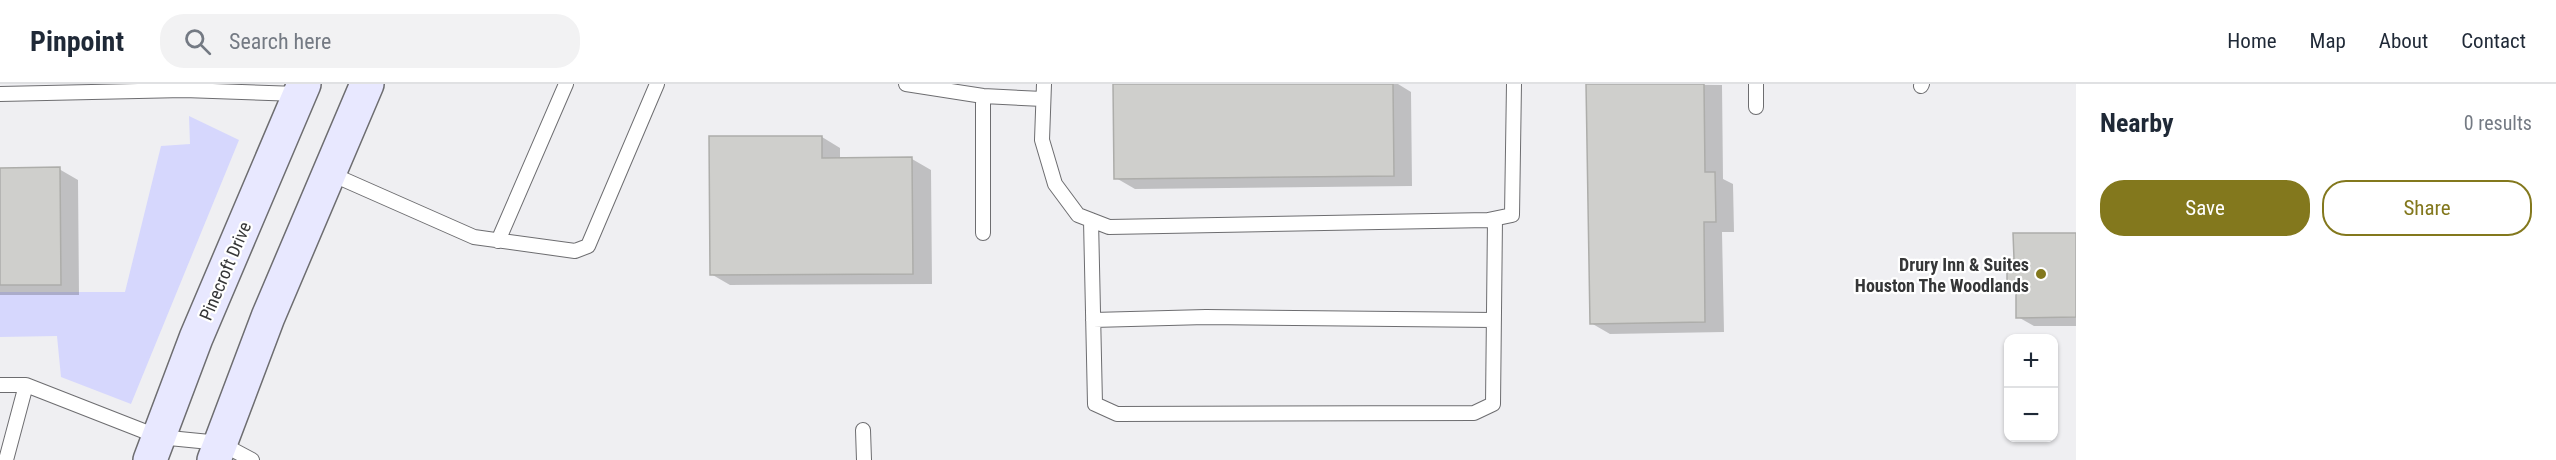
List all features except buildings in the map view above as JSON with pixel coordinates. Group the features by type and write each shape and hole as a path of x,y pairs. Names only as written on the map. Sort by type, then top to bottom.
{"street":[{"path":"217,452 268,317 367,84"},
{"name":"Pinecroft Drive","path":"155,448 196,338 302,89"}],"lane":[{"path":"498,241 566,84"},
{"path":"329,173 474,237 575,251 588,246 657,84"},
{"path":"906,84 983,96 1043,99"},
{"path":"1044,84 1042,140 1055,183 1078,215 1110,227 1495,219 1512,216 1514,84"},
{"path":"1756,84 1756,107"},
{"path":"0,94 18,89 184,87 302,89"},
{"path":"983,96 983,233"},
{"path":"1091,220 1095,404 1117,414 1141,414 1474,413 1493,405 1495,219"},
{"path":"1093,321 1206,317 1494,320"},
{"path":"0,385 26,385 155,448 217,452 252,460"},
{"path":"6,460 26,385"},
{"path":"863,430 864,460"}],"shaded area":[{"path":"189,116 239,140 131,404 61,377 57,336 0,337 0,292 125,292 161,146 190,144"}],"place":[{"name":"Drury Inn & Suites Houston The Woodlands","path":"2041,274"}]}
